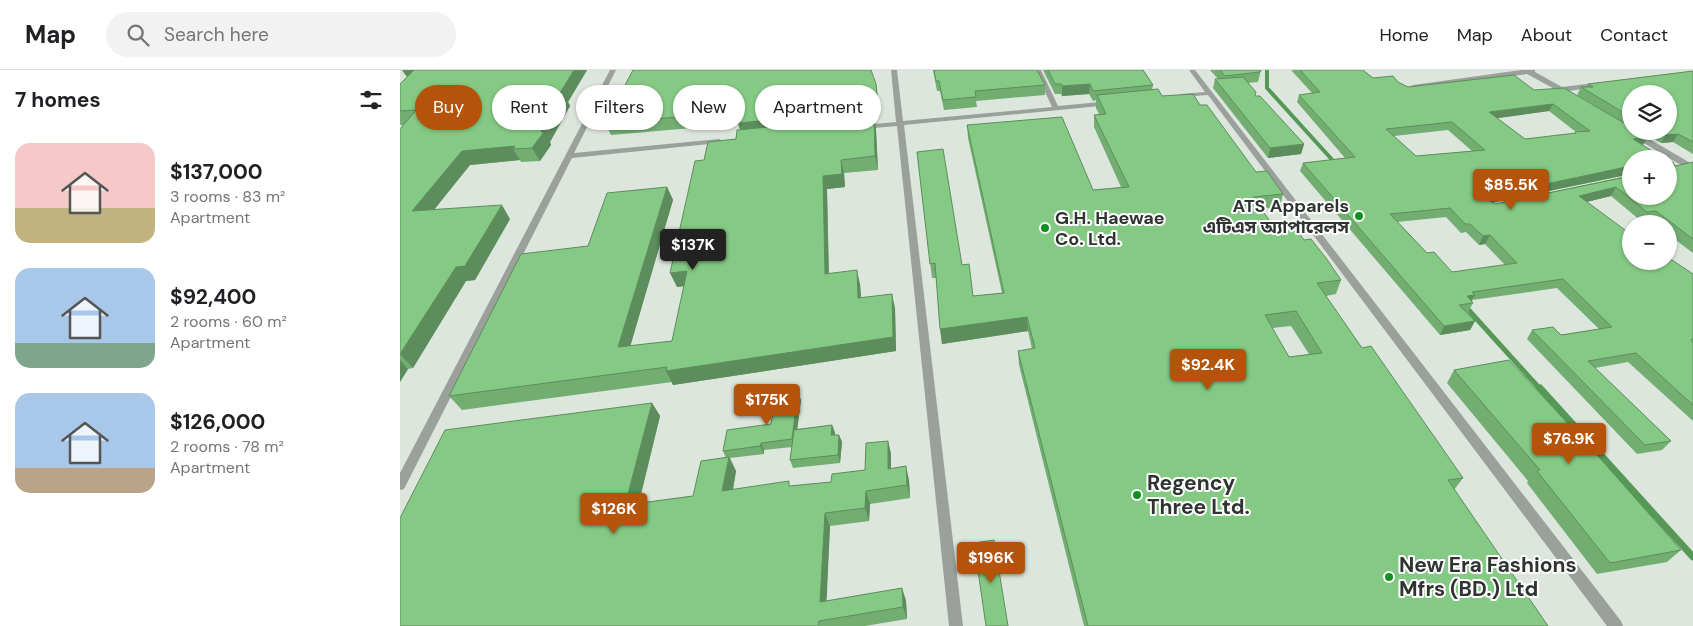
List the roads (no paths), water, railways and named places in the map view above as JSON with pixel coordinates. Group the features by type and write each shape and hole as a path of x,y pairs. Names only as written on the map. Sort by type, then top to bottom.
{"street":[{"path":"1400,88 1540,70"},
{"path":"1527,71 1578,100"},
{"path":"1561,90 1608,83"},
{"path":"1646,140 1691,166"},
{"path":"1677,169 1691,166"}],"lane":[{"path":"400,485 613,70"},
{"path":"894,70 956,626"},
{"path":"1038,70 1056,108"},
{"path":"1192,70 1616,626"},
{"path":"1172,97 1210,93"},
{"path":"881,125 1114,102"},
{"path":"568,156 724,140"}],"waterway":[{"path":"1267,70 1267,88 1336,164"},
{"path":"1465,306 1541,390"},
{"path":"1540,388 1693,557"}],"place":[{"name":"ATS Apparels এটিএস অ্যাপারেলস","path":"1359,216"},
{"name":"G.H. Haewae Co. Ltd.","path":"1045,228"},
{"name":"Regency Three Ltd.","path":"1137,495"},
{"name":"New Era Fashions Mfrs (BD.) Ltd","path":"1389,577"}]}
